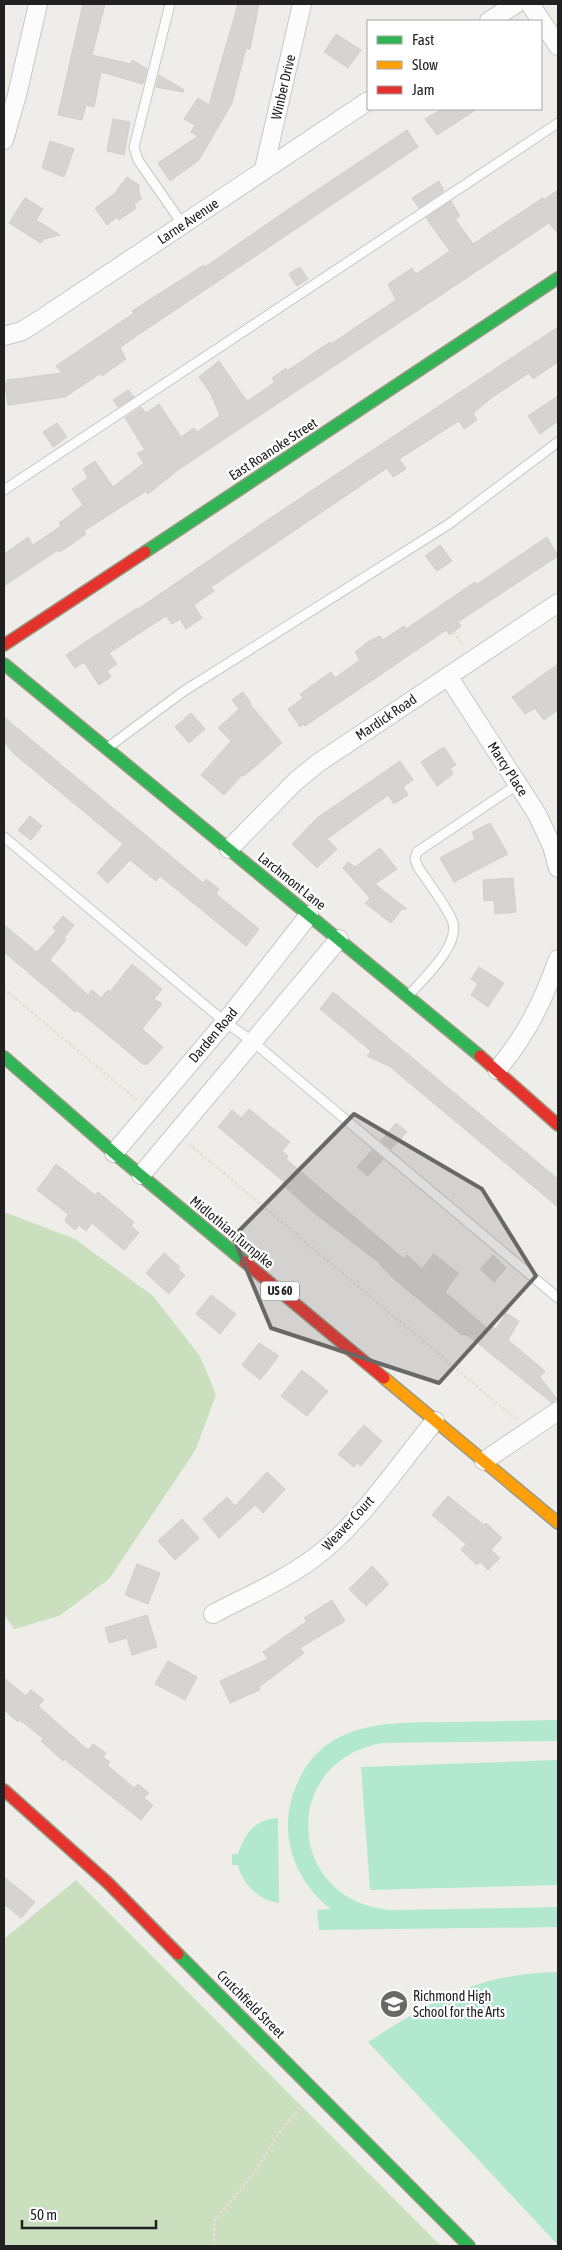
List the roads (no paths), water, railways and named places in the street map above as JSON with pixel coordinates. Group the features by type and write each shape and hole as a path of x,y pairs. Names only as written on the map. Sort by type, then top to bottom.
{"street":[{"path":"4,140 17,95 38,4"},
{"name":"Winber Drive","path":"264,170 302,4"},
{"path":"492,20 516,4"},
{"path":"530,4 541,20"},
{"path":"542,22 558,46"},
{"name":"Larne Avenue","path":"4,336 22,331 38,321 367,102"},
{"name":"East Roanoke Street","path":"4,645 558,278"},
{"name":"Mardick Road","path":"229,849 296,781 318,763 558,603"},
{"name":"Larchmont Lane","path":"4,664 497,1070 558,1125"},
{"name":"Marcy Place","path":"448,676 537,814 552,846 558,868"},
{"name":"Darden Road","path":"114,1153 225,1022 309,915"},
{"path":"141,1175 339,940"},
{"path":"497,1070 513,1051 545,998 558,959"},
{"name":"Midlothian Turnpike","path":"4,1057 114,1153 558,1523"},
{"path":"484,1461 558,1411"},
{"name":"Weaver Court","path":"213,1614 289,1575 314,1558 341,1534 435,1421"},
{"name":"Crutchfield Street","path":"4,1790 108,1883 469,2246"}],"lane":[{"path":"170,4 134,147 138,160 183,225"},
{"path":"4,490 558,123"},
{"path":"107,748 184,692 449,524 558,442"},
{"path":"408,996 450,945 454,934 450,917 418,868 415,859 418,852 518,784"},
{"path":"4,837 225,1022 252,1041 558,1298"}],"place":[{"name":"Richmond High School for the Arts","path":"394,2004"}]}
